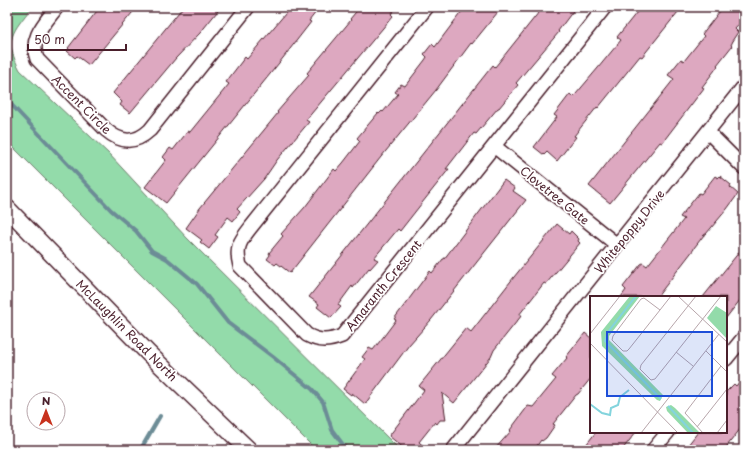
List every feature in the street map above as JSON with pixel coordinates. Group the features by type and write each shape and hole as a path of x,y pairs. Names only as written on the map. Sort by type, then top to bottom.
{"main road":[{"name":"McLaughlin Road North","path":"7,208 149,354 249,450"}],"street":[{"name":"Accent Circle","path":"57,7 36,37 35,47 37,59 112,135 120,139 131,140 144,135 150,130 248,7"},
{"name":"Amaranth Crescent","path":"427,7 243,237 238,248 237,256 240,266 307,335 315,339 332,340 342,336 604,7"},
{"name":"Whitepoppy Drive","path":"453,450 744,86"},
{"path":"708,132 744,168"},
{"name":"Clovetree Gate","path":"494,146 617,245"},
{"path":"727,358 744,337"},
{"path":"653,450 667,433"}],"green space":[{"path":"7,7 32,7 12,36 12,51 20,70 109,154 187,238 400,450 316,450 7,141"}],"building":[{"path":"100,7 137,7 89,65 77,56 75,58 67,51"},
{"path":"183,7 221,7 130,113 120,105 122,102 113,93"},
{"path":"291,7 320,7 309,21 311,22 283,58 166,203 145,187 166,160 163,157 170,148 173,150 188,131 190,132 229,84 226,82 245,57 247,59"},
{"path":"360,7 397,7 391,14 393,16 306,120 309,122 277,160 264,179 237,209 240,212 233,221 228,217 215,235 218,237 209,249 200,242 202,240 186,228 200,208 278,113 277,112 309,75 307,73"},
{"path":"465,7 502,7 472,44 471,43 436,90 381,157 290,273 277,263 275,265 267,259 270,255 269,253 283,236 281,234 305,207 334,169 336,171 343,163 360,141 357,138 378,113 383,112 398,94 395,92 401,84 405,86 427,57 424,54 432,44 435,47"},
{"path":"543,7 576,7 558,31 559,32 516,83 518,85 476,134 474,133 446,169 449,169 400,231 398,229 374,258 378,260 370,269 369,268 353,288 352,286 338,305 341,307 331,318 317,307 319,304 309,297 493,65 495,67"},
{"path":"641,7 682,7 642,57 640,56 598,108 597,107 574,136 576,137 557,161 547,152 544,155 534,147 557,117 554,115 570,94 573,97 576,94 621,40 617,37"},
{"path":"723,7 744,7 744,19 735,29 738,32 732,41 732,46 702,87 704,88 662,143 660,142 610,203 589,186 674,79 668,75 681,59 684,61 704,36 702,34"},
{"path":"715,176 718,178 720,176 731,185 730,187 738,194 704,235 658,296 622,296 626,290 623,287 641,264 643,263 647,266 684,219 680,217 699,193 701,194"},
{"path":"504,180 515,188 513,191 526,200 431,320 409,345 365,404 352,393 351,395 343,389 365,359 362,357 369,348 373,350 430,271 432,273 444,259"},
{"path":"557,224 569,234 571,231 579,239 578,241 580,243 546,284 544,283 519,315 522,315 494,350 491,357 454,403 442,393 446,420 440,420 437,424 435,422 419,442 428,450 406,450 389,436 424,390 419,386 466,328 471,332"},
{"path":"744,246 744,295 727,317 727,296 704,296"},
{"path":"585,333 590,337 590,379 553,424 555,425 546,438 542,441 541,440 534,450 494,450 511,431 510,430 528,406 533,407 556,379 552,376 567,358 566,357"},
{"path":"744,376 744,424 724,450 684,450 697,433 727,433 727,391 734,384 736,386"},
{"path":"595,433 635,433 622,450 582,450"}],"waterway":[{"path":"7,100 111,210 136,231 152,251 167,259 197,284 228,323 312,389 323,402 332,430 347,450"},
{"path":"134,450 142,447 160,416"}]}
